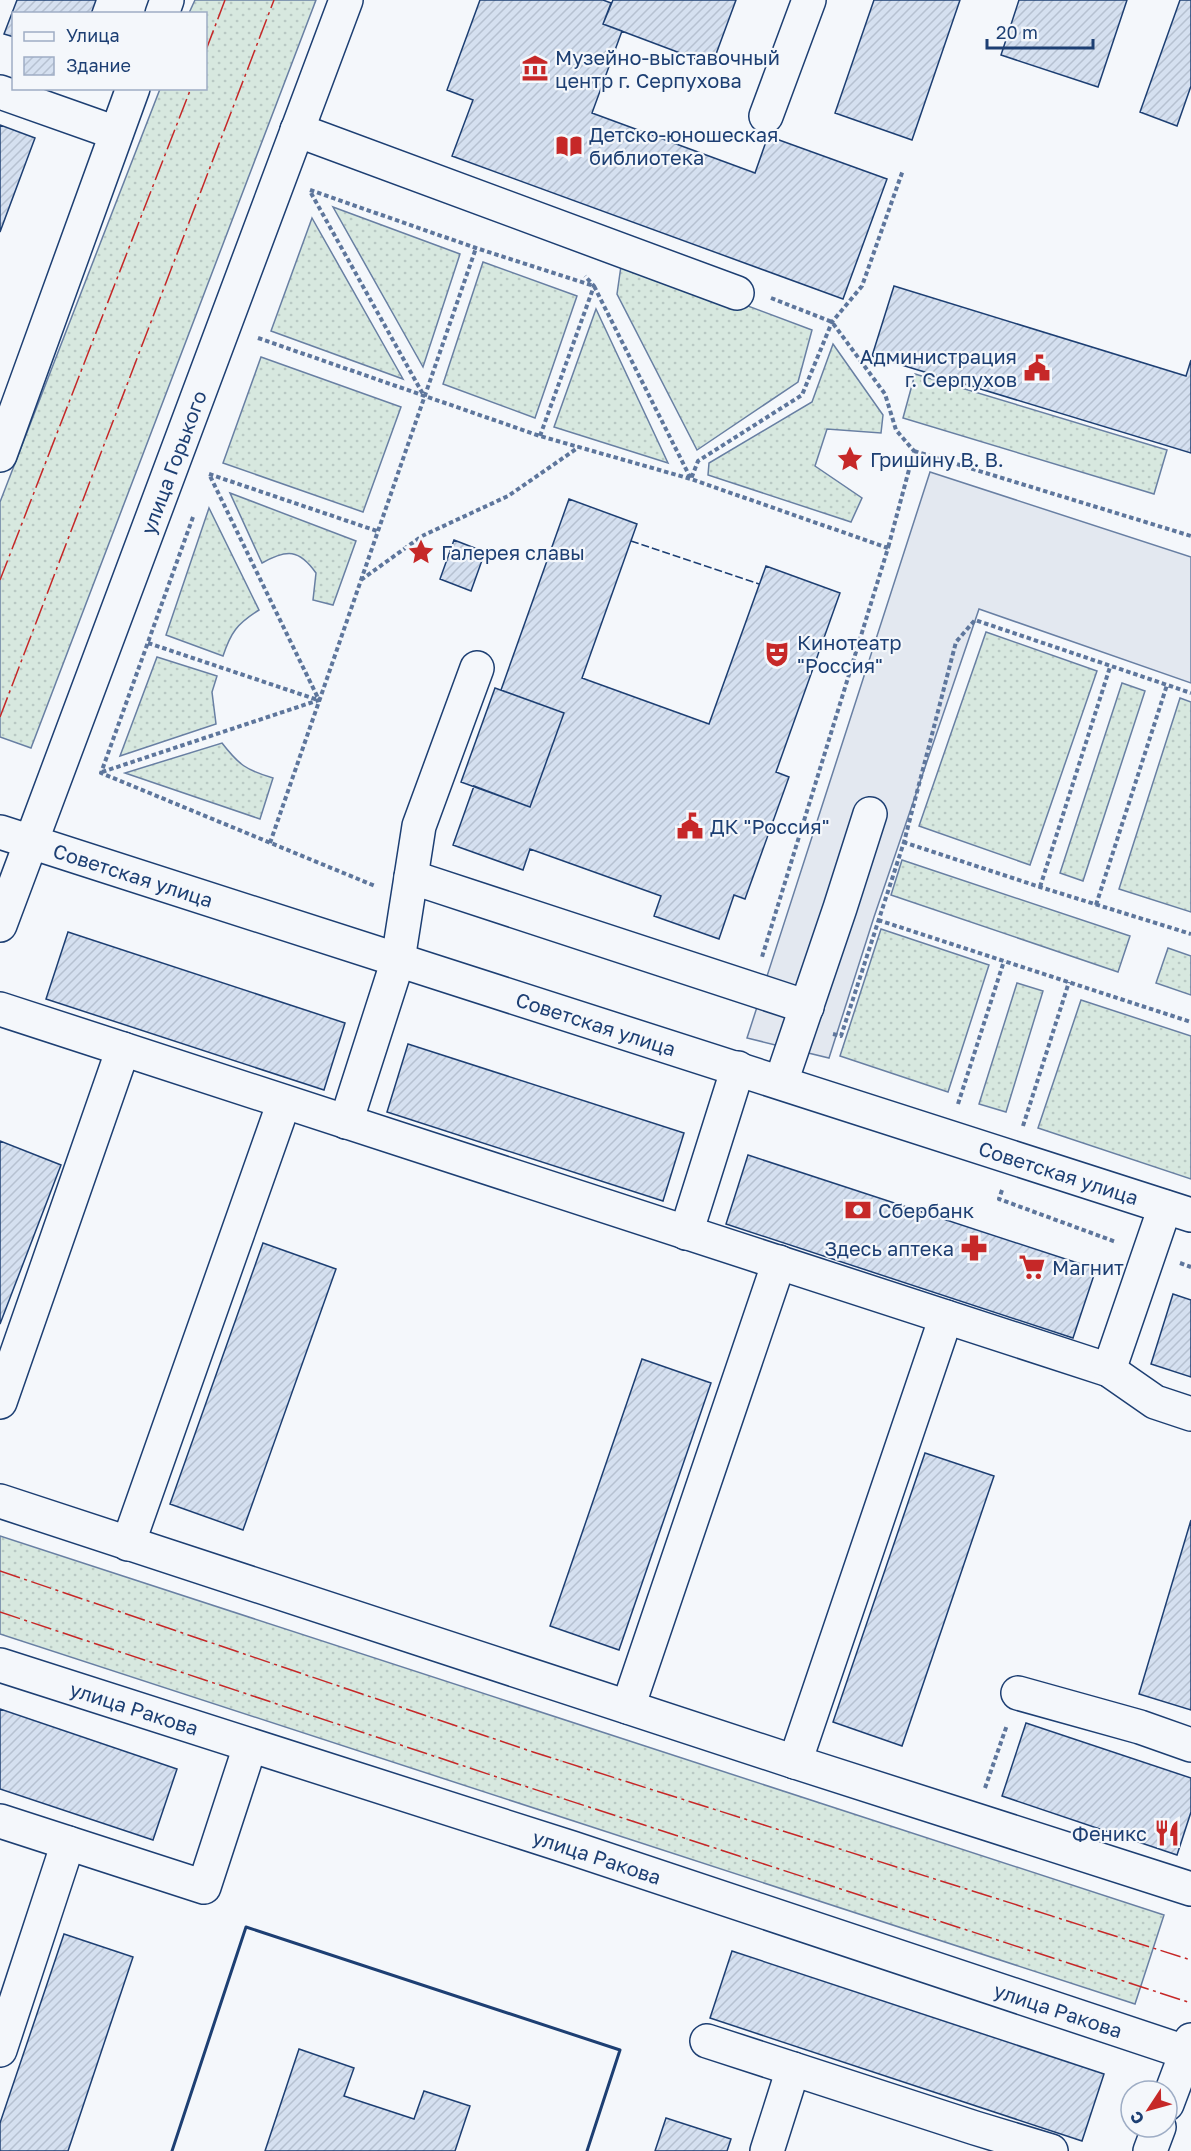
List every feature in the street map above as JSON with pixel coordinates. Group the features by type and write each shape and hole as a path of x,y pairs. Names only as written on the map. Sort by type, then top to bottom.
{"street":[{"name":"улица Горького","path":"0,925 346,0"},
{"path":"766,116 809,0"},
{"path":"0,455 132,90"},
{"path":"0,92 116,133"},
{"path":"297,130 737,292"},
{"path":"346,1122 398,960 419,826 477,668"},
{"path":"781,1082 867,822"},
{"name":"Советская улица","path":"0,832 1178,1211"},
{"path":"410,888 807,1007"},
{"path":"0,1009 1109,1370 1155,1402 1191,1414"},
{"path":"0,1402 123,1049"},
{"path":"686,1233 738,1068"},
{"path":"128,1544 284,1102"},
{"path":"1109,1370 1149,1254 1178,1211"},
{"path":"628,1707 779,1262"},
{"path":"795,1762 946,1317"},
{"path":"0,1501 795,1762 1191,1889"},
{"name":"улица Ракова","path":"0,1665 1189,2049"},
{"path":"1018,1693 1140,1727 1191,1745"},
{"path":"0,1821 204,1887 250,1746"},
{"path":"0,2050 68,1843"},
{"path":"706,2041 793,2068 970,2140 1051,2151"},
{"path":"1177,2079 1189,2049"},
{"path":"767,2151 793,2068"}],"path":[{"path":"691,479 699,462 802,394 832,322 862,286 903,170"},
{"path":"309,190 594,286"},
{"path":"305,201 309,190"},
{"path":"309,190 424,397"},
{"path":"270,843 476,248"},
{"path":"578,268 594,286 691,479"},
{"path":"540,436 594,286"},
{"path":"253,348 261,327"},
{"path":"257,337 540,436 691,479 888,548 752,989"},
{"path":"360,581 422,536 508,496 579,447"},
{"path":"914,452 1191,536"},
{"path":"205,484 212,463"},
{"path":"209,474 377,531"},
{"path":"209,474 319,700"},
{"path":"101,773 193,516"},
{"path":"148,643 319,700"},
{"path":"1040,887 1110,667"},
{"path":"1096,905 1167,685"},
{"path":"101,773 319,700"},
{"path":"101,773 270,843 410,888"},
{"path":"867,822 1040,887 1191,934"},
{"path":"840,908 1191,1022"},
{"path":"948,1136 1004,961"},
{"path":"1069,982 999,1199 1191,1267"},
{"path":"974,1820 1018,1693"}],"shaded area":[{"path":"195,0 316,0 31,748 0,737 0,502 160,90 207,90 207,12 189,12"},
{"path":"333,207 460,254 423,367"},
{"path":"312,218 403,379 271,331"},
{"path":"622,259 812,330 798,382 697,450 617,294"},
{"path":"483,262 577,296 535,418 443,384"},
{"path":"596,309 668,463 554,427"},
{"path":"833,344 883,415 881,433 827,429 815,466 862,498 851,522 708,475 709,463 812,402"},
{"path":"261,357 401,407 363,512 223,463"},
{"path":"915,374 1167,450 1154,494 903,418"},
{"path":"930,472 1191,557 1191,683 979,609 874,917 829,1058 747,1038"},
{"path":"230,493 356,541 333,605 313,600 316,573 304,559 286,554 262,563"},
{"path":"209,508 259,610 236,629 223,656 166,635"},
{"path":"986,632 1097,671 1030,865 919,826"},
{"path":"157,657 217,676 212,692 216,724 120,756"},
{"path":"1122,683 1145,691 1083,881 1060,873"},
{"path":"1180,698 1191,702 1191,912 1119,889"},
{"path":"222,743 244,766 273,778 260,819 125,773"},
{"path":"902,860 1130,936 1118,972 891,895"},
{"path":"881,929 989,965 948,1092 840,1056"},
{"path":"1168,948 1191,956 1191,995 1156,983"},
{"path":"1017,983 1043,991 1006,1112 979,1104"},
{"path":"1081,1000 1191,1036 1191,1179 1038,1128"},
{"path":"0,1536 1164,1915 1135,2004 0,1634"}],"building":[{"path":"17,0 96,0 92,12 12,12"},
{"name":"Детско-юношеская библиотека","path":"480,0 603,0 611,3 603,24 622,31 592,113 755,173 768,136 887,179 843,299 452,156 473,100 447,90"},
{"path":"613,0 736,0 712,65 603,24"},
{"path":"874,0 960,0 912,140 835,113"},
{"path":"1019,0 1127,0 1098,87 1001,55"},
{"path":"1180,0 1191,0 1191,86 1177,126 1140,112"},
{"path":"12,13 12,36 4,34"},
{"path":"0,125 35,138 0,232"},
{"name":"Администрация г. Серпухов","path":"894,286 1186,376 1191,360 1191,453 872,356"},
{"path":"569,499 637,524 582,678 709,724 766,566 840,593 776,772 789,777 745,899 734,895 719,939 654,916 661,896 530,849 523,870 453,845 474,786 530,807 564,713 501,690"},
{"path":"454,540 485,552 471,591 440,579"},
{"path":"495,688 564,713 530,807 461,782"},
{"path":"68,932 345,1023 324,1090 46,999"},
{"path":"408,1044 684,1133 663,1201 387,1112"},
{"path":"0,1141 61,1165 0,1324"},
{"path":"748,1155 1096,1269 1073,1338 726,1224"},
{"path":"263,1243 336,1269 243,1530 170,1504"},
{"path":"1173,1294 1191,1300 1191,1377 1151,1364"},
{"path":"642,1359 711,1383 619,1650 550,1626"},
{"path":"925,1453 994,1476 902,1746 833,1722"},
{"path":"1191,1520 1191,1710 1139,1694"},
{"path":"0,1709 177,1769 153,1840 0,1789"},
{"path":"1026,1723 1191,1778 1191,1812 1177,1855 1002,1796"},
{"path":"64,1934 133,1957 68,2151 0,2151 0,2123"},
{"path":"732,1951 1104,2074 1082,2141 710,2018"},
{"path":"299,2049 354,2068 344,2096 414,2119 424,2091 470,2106 455,2151 265,2151"},
{"path":"666,2118 731,2139 727,2151 655,2151"}],"fence":[{"path":"631,541 759,584"}],"wall":[{"path":"172,2151 246,1927 620,2050 587,2151"}],"power":[{"path":"207,47 225,0"},
{"path":"0,717 274,0"},
{"path":"0,580 190,90"},
{"path":"0,1571 533,1752 1191,1960"},
{"path":"0,1612 512,1782 1191,2003"}],"place":[{"name":"Музейно-выставочный центр г. Серпухова","path":"535,68"},
{"name":"Детско-юношеская библиотека","path":"569,146"},
{"name":"Администрация г. Серпухов","path":"1037,368"},
{"name":"Гришину В. В.","path":"850,459"},
{"name":"Галерея славы","path":"421,552"},
{"name":"Кинотеатр \"Россия\"","path":"777,654"},
{"name":"ДК \"Россия\"","path":"690,826"},
{"name":"Сбербанк","path":"858,1210"},
{"name":"Здесь аптека","path":"974,1248"},
{"name":"Магнит","path":"1032,1267"},
{"name":"Феникс","path":"1167,1833"}]}
